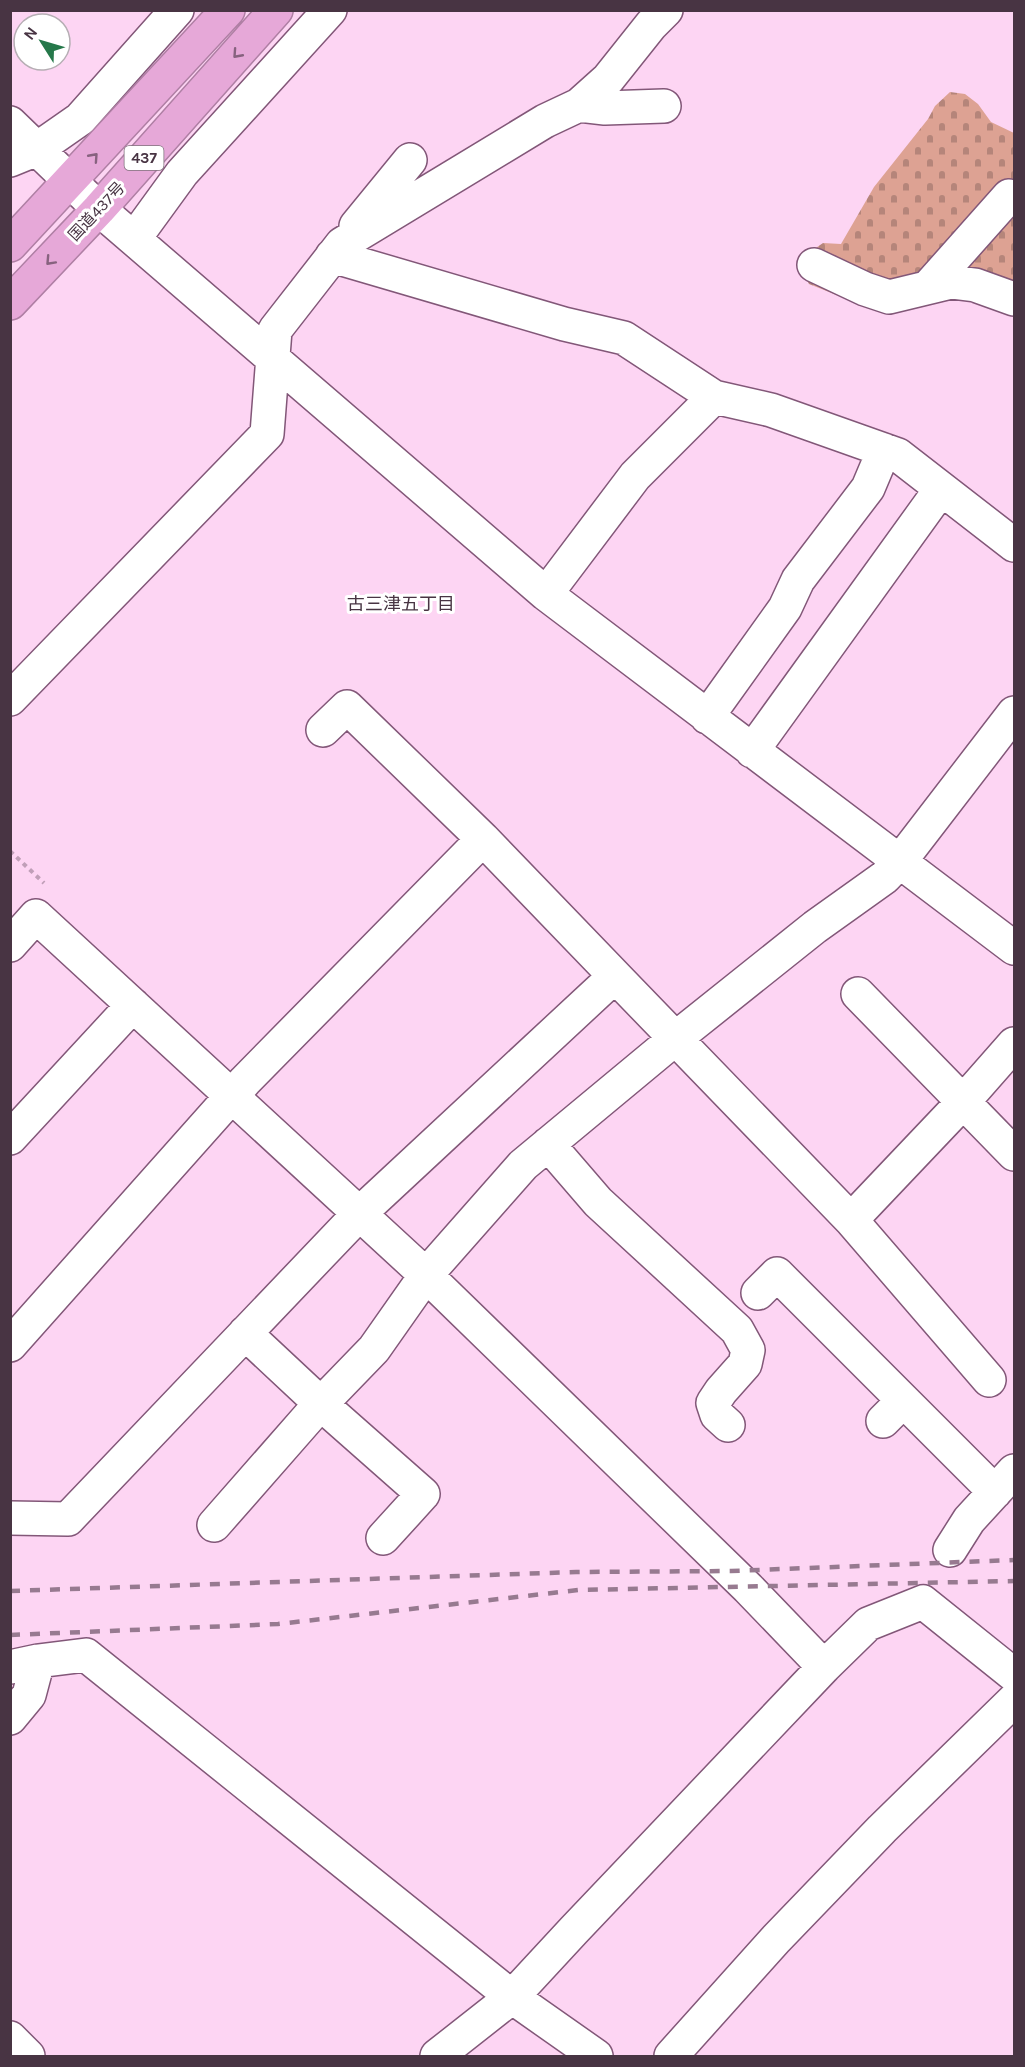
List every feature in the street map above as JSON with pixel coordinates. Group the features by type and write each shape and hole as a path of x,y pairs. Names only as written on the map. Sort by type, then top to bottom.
{"highway":[{"name":"437","path":"10,245 70,183 228,10"},
{"name":"国道437号","path":"10,303 99,209 276,10"}],"street":[{"path":"24,154 80,119 177,10"},
{"path":"134,239 182,173 330,10"},
{"path":"337,250 545,121 579,105 608,79 651,25 666,10"},
{"path":"579,105 605,108 664,106"},
{"path":"10,123 24,154 70,183 546,594 752,751 901,860 1014,948"},
{"path":"10,699 267,434 275,330 410,160"},
{"path":"929,286 1010,196"},
{"path":"337,250 564,324 624,339 714,397 771,410 897,455 1014,545"},
{"path":"814,265 865,289 889,297 951,282 975,285 1014,299"},
{"path":"546,594 635,476 714,397"},
{"path":"707,717 785,608 798,580 868,488 884,450"},
{"path":"752,751 941,489"},
{"path":"323,730 347,707 483,839 851,1220 989,1380"},
{"path":"214,1525 321,1404 375,1349 426,1275 523,1165 814,927 885,877 901,860 1014,713"},
{"path":"10,1345 233,1095 483,839"},
{"path":"10,945 36,916 426,1275 748,1588 824,1667"},
{"path":"10,1518 68,1519 360,1213 615,976"},
{"path":"858,994 1014,1154"},
{"path":"10,1138 133,1005"},
{"path":"851,1220 963,1102 1014,1044"},
{"path":"548,1144 598,1202 736,1330 748,1350 745,1364 721,1390 713,1403 717,1415 728,1425"},
{"path":"758,1293 777,1274 893,1411 1005,1482 969,1520 950,1550"},
{"path":"245,1333 423,1494 383,1538"},
{"path":"437,2056 512,1997 824,1667 868,1624 923,1602 1014,1675"},
{"path":"10,1718 29,1695 24,1664 86,1655 512,1997 596,2056"},
{"path":"671,2056 776,1939 882,1829 1014,1700"},
{"path":"10,2038 28,2056"}],"green space":[{"path":"950,92 965,94 978,104 991,122 1014,133 1014,315 974,299 947,297 869,308 809,284 797,261 823,243 841,244 874,187 928,119 935,106"}],"railway":[{"path":"10,1591 576,1572 731,1571 1014,1560"},
{"path":"10,1635 278,1624 578,1590 1014,1581"}],"district":[{"name":"古三津五丁目","path":"401,604"}]}
